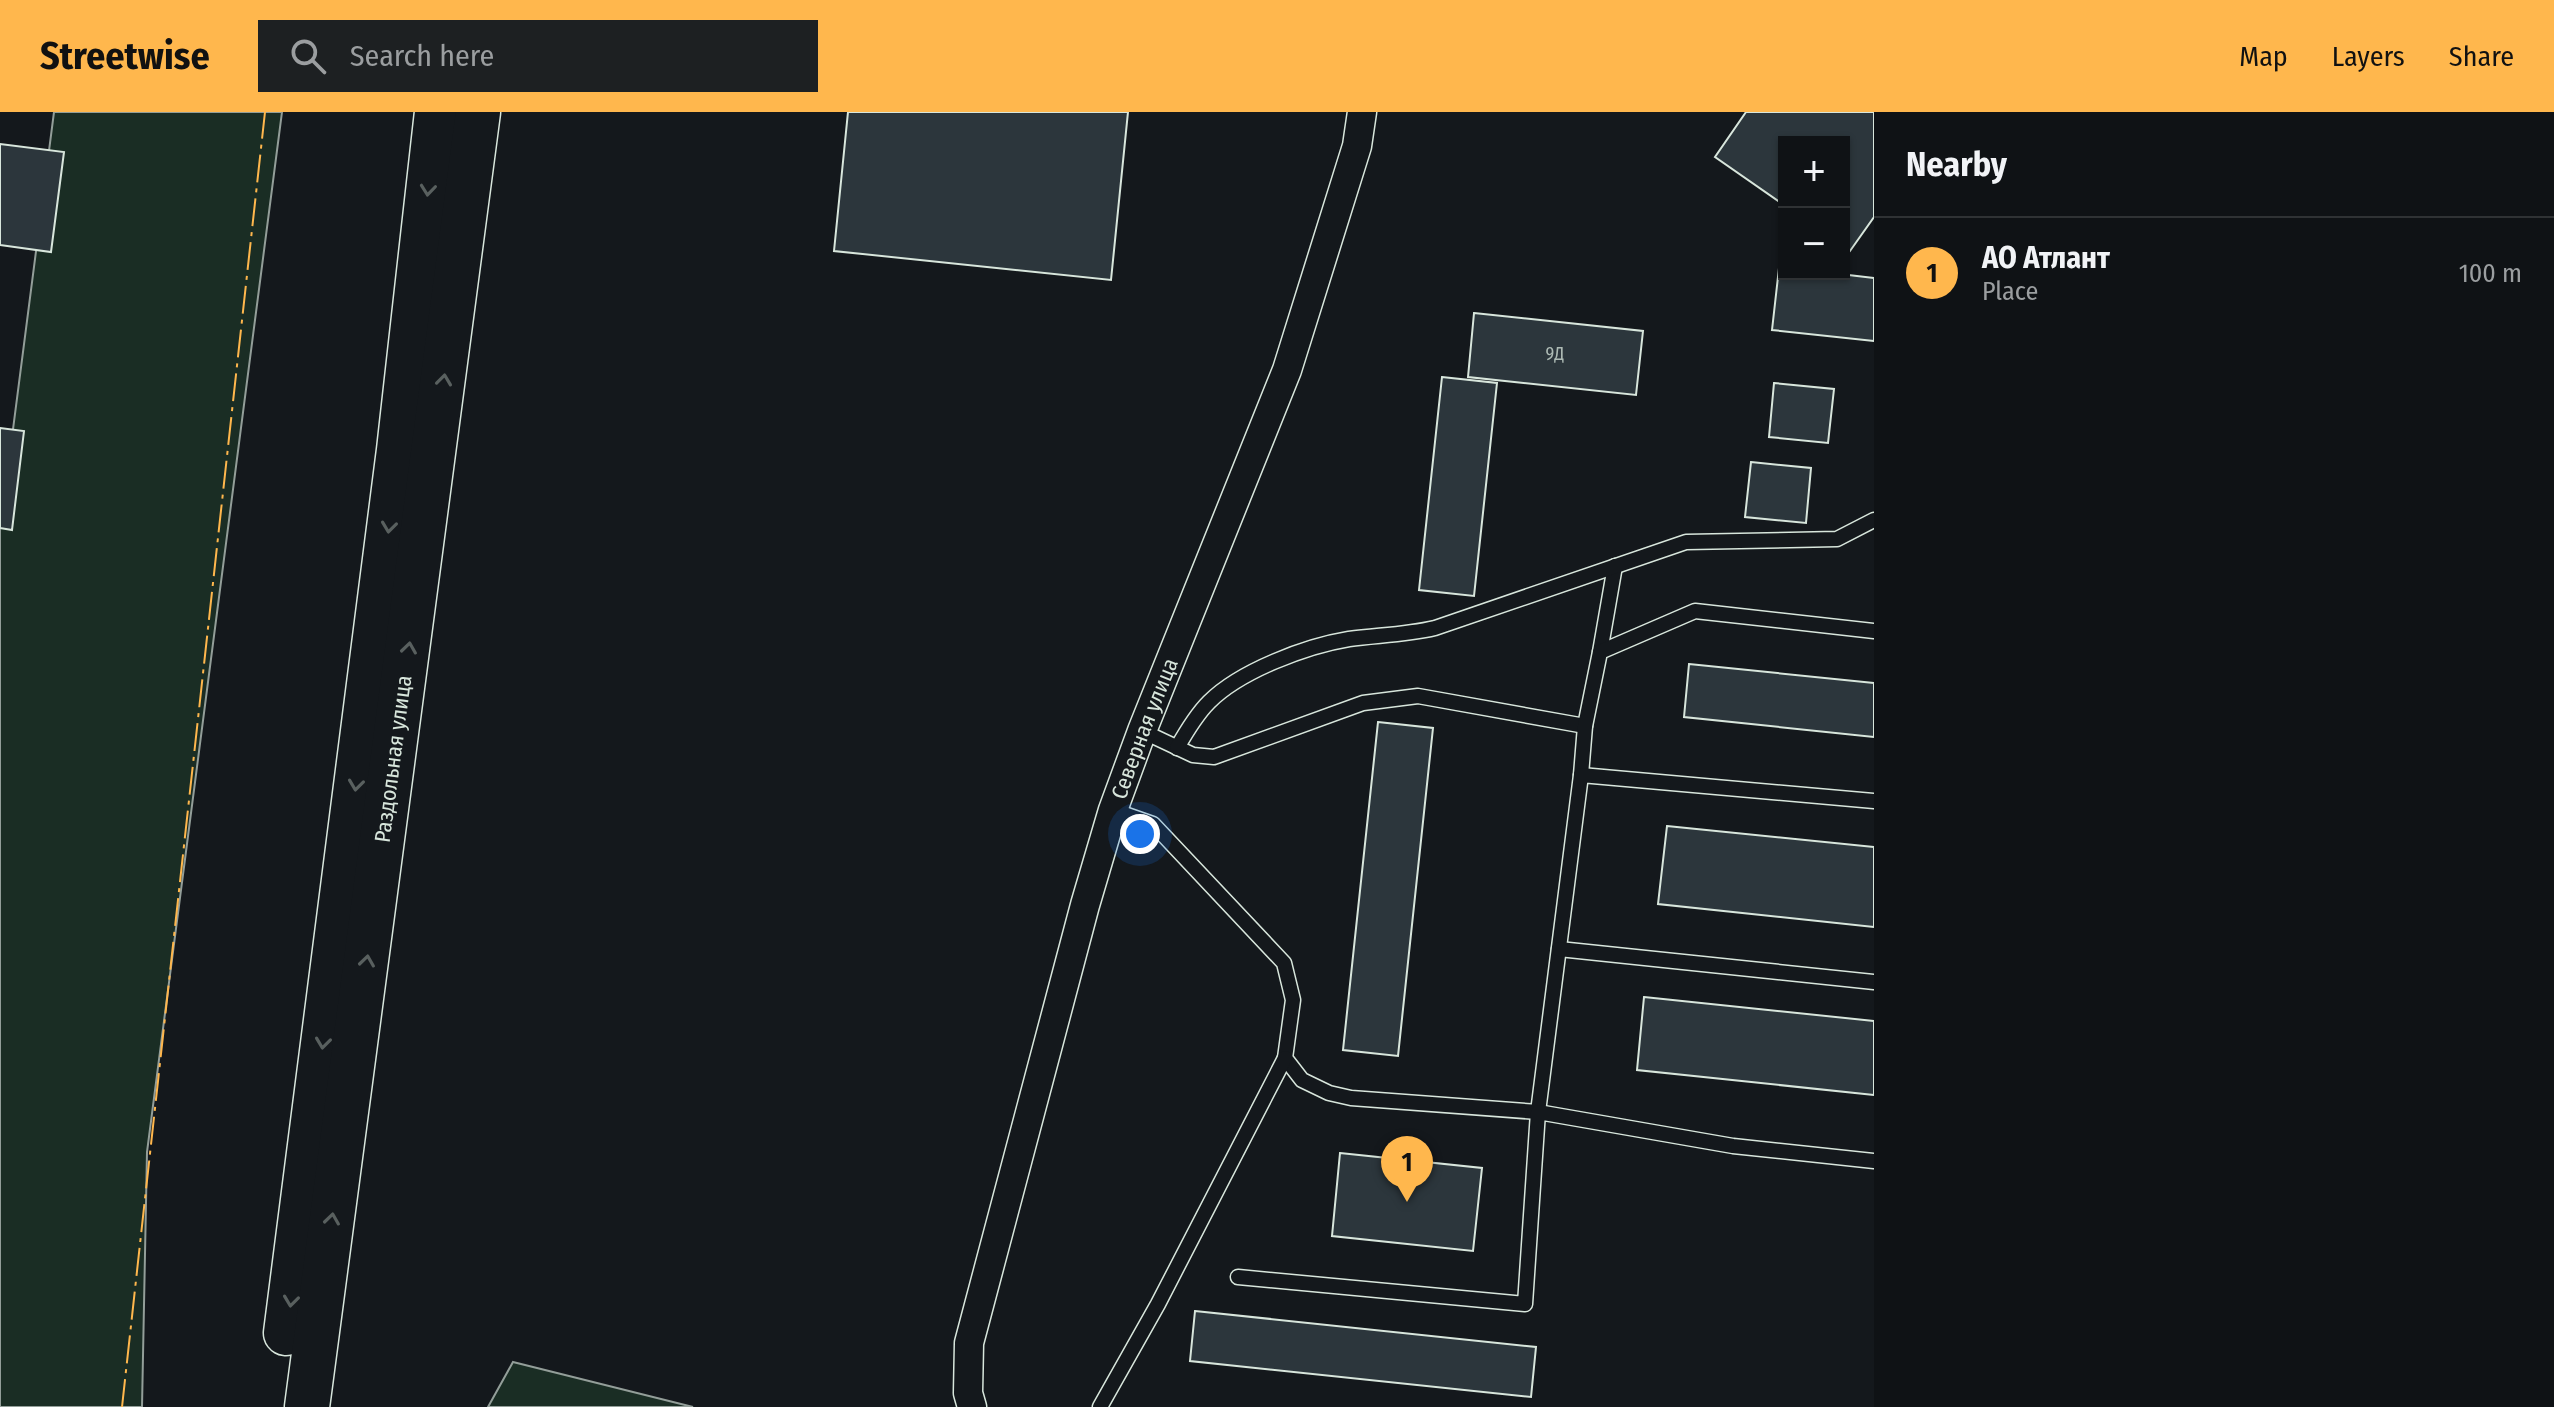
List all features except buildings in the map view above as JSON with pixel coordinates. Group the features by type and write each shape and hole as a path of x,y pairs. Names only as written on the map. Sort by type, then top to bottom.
{"main road":[{"name":"Раздольная улица","path":"307,1407 417,454 437,112"},
{"name":"Раздольная улица","path":"277,1407 417,454 478,112"}],"street":[{"name":"Северная улица","path":"972,1407 968,1393 969,1343 1113,810 1287,370 1357,146 1362,112"}],"lane":[{"path":"1177,748 1210,701 1274,660 1348,639 1406,635 1435,628 1686,542 1837,539 1874,520"},
{"path":"1238,1277 1525,1304 1538,1112 1585,726 1615,566"},
{"path":"1600,652 1695,611 1874,631"},
{"path":"1142,731 1193,755 1214,757 1363,703 1418,696 1585,726"},
{"path":"1581,775 1874,801"},
{"path":"1100,1407 1158,1304 1285,1058 1293,1000 1284,963 1153,824 1113,810"},
{"path":"1559,949 1874,982"},
{"path":"1285,1058 1302,1080 1329,1093 1351,1098 1538,1112 1733,1146 1874,1161"}],"green space":[{"path":"54,112 282,112 147,1152 142,1407 0,1407 0,530"},
{"path":"513,1362 693,1407 488,1407"}],"power":[{"path":"122,1407 265,112"}],"place":[{"name":"АО Атлант","path":"1407,1202"}]}
